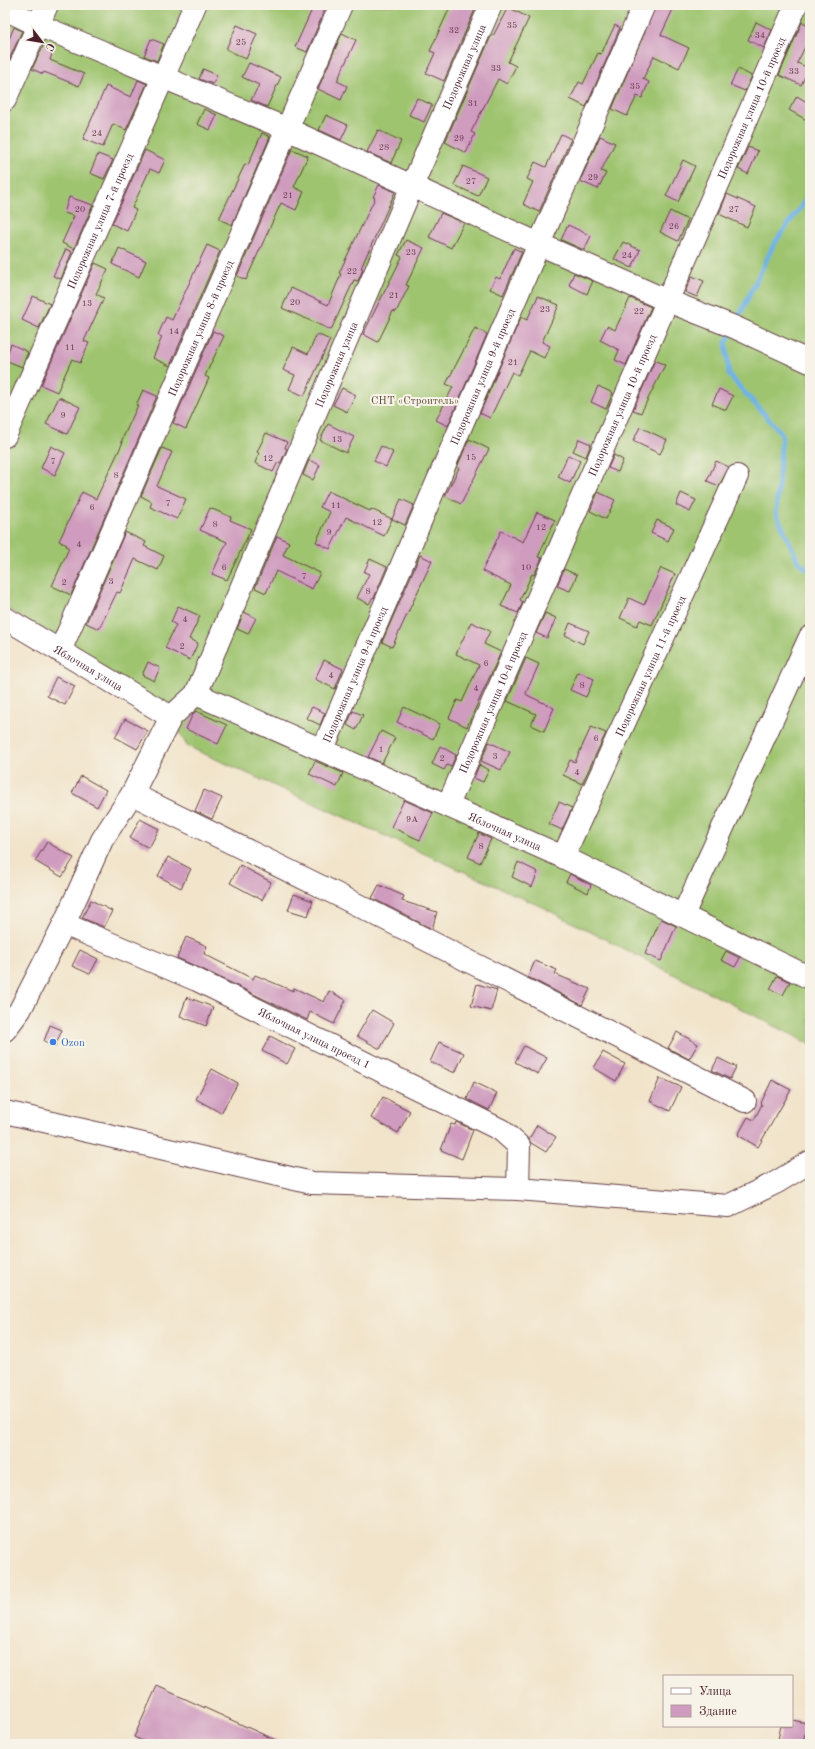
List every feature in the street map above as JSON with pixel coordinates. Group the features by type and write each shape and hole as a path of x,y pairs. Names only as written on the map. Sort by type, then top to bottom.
{"street":[{"path":"5,100 47,5"},
{"name":"Подорожная улица 7-й проезд","path":"5,436 195,5"},
{"name":"Подорожная улица 8-й проезд","path":"60,651 342,5"},
{"name":"Подорожная улица","path":"171,717 196,694 412,186 491,5"},
{"name":"Подорожная улица 9-й проезд","path":"323,749 539,244 644,5"},
{"name":"Подорожная улица 10-й проезд","path":"448,804 796,5"},
{"path":"5,9 38,25 287,129 539,244 668,301 734,327 810,362"},
{"name":"Подорожная улица 11-й проезд","path":"563,857 737,476"},
{"name":"Яблочная улица","path":"5,618 171,717"},
{"path":"683,915 810,637"},
{"name":"Яблочная улица","path":"196,694 448,804 563,857 810,978"},
{"path":"5,1030 20,1010 64,924 102,840 132,794 171,717"},
{"path":"132,794 334,893 745,1101"},
{"name":"Яблочная улица проезд 1","path":"64,924 197,980 501,1130 518,1146 518,1189"},
{"path":"5,1112 312,1183 518,1189 728,1206 776,1182 810,1162"}],"green space":[{"name":"СНТ «Строитель»","path":"5,5 810,5 810,1044 544,908 187,746 166,707 5,607"}],"building":[{"path":"314,5 326,7 307,52 295,47"},
{"path":"451,5 477,5 444,81 426,73 435,53 430,51"},
{"path":"656,5 675,5 661,35 689,48 679,68 654,56 643,79 649,82 642,98 637,96 627,116 612,109"},
{"path":"508,7 529,18 508,62 516,66 507,84 498,79 471,132 475,134 466,153 445,142 491,36 493,36"},
{"path":"756,22 772,30 764,48 748,40"},
{"path":"802,22 810,25 810,37 797,63 809,68 801,85 779,75"},
{"path":"237,25 257,34 246,59 226,49"},
{"path":"615,25 620,28 586,107 570,99 579,82 583,84 598,53 601,54"},
{"path":"14,27 22,31 9,60 5,58 5,49"},
{"path":"342,33 356,40 337,81 347,86 341,100 318,89"},
{"path":"151,39 164,44 157,61 144,56"},
{"path":"44,44 54,48 50,60 84,74 79,86 44,72 43,74 32,69"},
{"path":"249,63 281,77 267,107 251,100 259,85 242,77"},
{"path":"203,69 217,75 213,84 199,79"},
{"path":"738,69 752,76 745,91 730,85"},
{"path":"138,80 147,84 126,130 113,124 103,147 83,139 106,86 131,97"},
{"path":"797,96 810,104 810,122 789,110"},
{"path":"417,98 432,105 424,122 409,115"},
{"path":"204,109 217,115 210,130 197,124"},
{"path":"326,115 348,125 341,140 319,130"},
{"path":"378,130 401,141 391,163 367,152"},
{"path":"262,133 270,137 232,225 219,219 245,164 248,165"},
{"path":"561,134 571,139 539,212 523,204 533,182 527,179 535,162 546,167"},
{"path":"600,136 615,143 601,171 606,173 598,189 580,181"},
{"path":"748,147 758,151 748,174 738,169"},
{"path":"292,149 308,156 294,187 304,192 296,210 281,203 246,280 237,276"},
{"path":"145,150 165,160 159,173 150,169 132,208 136,210 127,231 112,224"},
{"path":"98,154 113,160 104,179 90,173"},
{"path":"683,160 695,166 678,202 666,196"},
{"path":"463,166 487,177 478,196 454,185"},
{"path":"379,185 395,192 361,268 363,269 358,281 354,280 331,330 282,308 291,288 328,305 341,274 339,273 375,198 373,197"},
{"path":"727,194 756,207 747,227 719,214"},
{"path":"69,197 93,205 74,249 62,243 74,216 64,213"},
{"path":"670,211 688,220 678,241 660,232"},
{"path":"441,213 464,223 451,248 429,237"},
{"path":"568,225 591,236 584,250 561,240"},
{"path":"406,240 424,248 406,285 409,286 396,312 393,311 378,342 363,334 402,257 398,255"},
{"path":"623,242 640,250 632,268 614,259"},
{"path":"207,245 220,251 170,366 153,358 162,337 158,335 166,317 172,320"},
{"path":"119,248 146,261 139,277 112,264"},
{"path":"514,248 522,252 503,295 490,289 496,277 500,279"},
{"path":"66,249 72,252 61,279 53,276"},
{"path":"95,263 108,269 96,294 104,298 84,341 89,343 80,363 72,359 57,392 41,385"},
{"path":"574,273 593,281 587,294 569,285"},
{"path":"692,276 704,281 697,297 685,292"},
{"path":"33,296 50,304 39,328 22,320"},
{"path":"538,296 559,305 542,342 550,346 544,358 530,351 518,375 512,372 490,418 480,413 521,317 527,320"},
{"path":"630,298 651,307 626,365 615,360 619,350 600,340 607,326 615,330"},
{"path":"475,328 487,334 448,426 436,420 453,387 446,384"},
{"path":"213,331 224,336 205,376 209,378 186,429 173,423"},
{"path":"317,334 330,340 304,396 289,389 295,375 283,370 293,347 308,354"},
{"path":"11,344 28,352 22,367 5,360"},
{"path":"655,360 665,365 641,413 633,410"},
{"path":"598,386 613,393 606,409 591,402"},
{"path":"342,388 356,395 347,412 333,405"},
{"path":"719,389 733,396 726,410 712,404"},
{"path":"143,390 157,396 71,595 52,586 69,548 66,546 67,545 59,541 82,492 96,499 123,442 121,442 138,405 136,405"},
{"path":"59,397 80,407 67,434 46,424"},
{"path":"328,424 354,437 346,453 320,440"},
{"path":"640,427 667,440 660,454 633,441"},
{"path":"266,433 287,442 285,448 287,449 280,464 278,462 273,472 255,463 259,453 257,452"},
{"path":"469,439 489,449 461,504 445,496 459,468 457,467"},
{"path":"579,439 591,444 586,457 573,451"},
{"path":"51,446 65,453 55,475 41,468"},
{"path":"381,446 393,452 386,467 374,461"},
{"path":"162,448 172,452 157,486 186,499 177,519 150,507 152,502 141,496"},
{"path":"568,455 580,461 570,483 558,477"},
{"path":"614,455 623,460 618,472 608,468"},
{"path":"309,460 320,465 313,480 303,475"},
{"path":"716,461 729,467 719,486 707,481"},
{"path":"328,491 370,511 371,509 392,519 384,536 346,517 330,549 316,542 330,512 320,507"},
{"path":"598,492 615,500 606,519 590,511"},
{"path":"681,493 696,500 690,512 676,505"},
{"path":"401,499 414,505 405,525 392,519"},
{"path":"210,508 231,517 230,520 251,529 227,580 212,574 227,542 200,530"},
{"path":"537,512 555,520 538,557 542,558 534,575 532,574 520,600 523,602 518,613 501,606 511,585 482,571 501,531 523,542"},
{"path":"657,520 674,528 668,541 651,533"},
{"path":"125,532 146,542 144,546 164,556 158,570 135,559 120,593 117,592 99,629 86,623"},
{"path":"277,536 289,542 283,555 320,573 312,589 276,571 266,593 255,588"},
{"path":"420,555 432,561 392,647 382,642"},
{"path":"370,559 387,567 374,598 373,597 369,604 357,598 369,574 364,572"},
{"path":"661,568 675,574 652,625 640,620 637,626 620,618 629,598 644,605"},
{"path":"564,569 577,575 570,591 557,586"},
{"path":"178,606 200,616 189,639 198,643 190,660 165,648 176,625 171,622"},
{"path":"244,612 256,618 248,634 237,629"},
{"path":"545,613 556,618 547,638 536,633"},
{"path":"471,622 490,631 484,644 501,652 467,727 449,718 457,700 462,702 479,665 456,654"},
{"path":"570,623 589,631 583,644 565,635"},
{"path":"526,658 539,664 526,693 527,695 554,708 544,731 531,725 536,714 507,701"},
{"path":"324,660 343,669 335,689 315,679"},
{"path":"148,662 160,668 154,681 142,675"},
{"path":"578,672 594,679 586,697 570,690"},
{"path":"56,677 75,686 65,705 47,696"},
{"path":"312,707 325,713 320,725 306,718"},
{"path":"404,707 440,724 433,739 397,722"},
{"path":"196,711 227,725 218,744 186,729"},
{"path":"353,711 363,715 356,730 347,725"},
{"path":"125,719 148,731 137,749 115,737"},
{"path":"591,727 606,733 582,784 563,775 570,760 575,762"},
{"path":"381,731 395,738 382,763 368,757"},
{"path":"489,742 510,752 501,770 481,761"},
{"path":"440,746 456,755 451,767 447,765 444,770 432,764"},
{"path":"315,761 343,773 337,787 309,774"},
{"path":"479,765 489,770 483,782 474,778"},
{"path":"81,776 106,790 97,807 72,793"},
{"path":"204,790 222,798 212,819 195,811"},
{"path":"404,800 433,813 420,840 391,827"},
{"path":"559,802 572,808 562,830 549,824"},
{"path":"140,819 159,829 149,848 130,838"},
{"path":"479,833 491,839 480,863 468,857"},
{"path":"47,842 74,858 62,877 35,861"},
{"path":"168,857 191,869 181,888 158,876"},
{"path":"518,862 538,872 532,887 512,877"},
{"path":"240,865 271,882 262,900 230,883"},
{"path":"570,874 591,885 588,893 566,882"},
{"path":"379,885 404,896 402,901 437,912 432,929 372,898"},
{"path":"294,894 313,901 308,916 288,910"},
{"path":"91,900 112,911 104,927 82,918"},
{"path":"661,919 676,926 661,961 645,954"},
{"path":"186,937 207,946 204,954 253,979 255,975 293,991 294,988 324,1002 329,991 346,1000 334,1024 310,1012 307,1020 177,958"},
{"path":"80,950 98,959 90,974 72,966"},
{"path":"726,951 740,958 735,967 721,960"},
{"path":"535,961 557,970 555,974 590,989 582,1005 528,977"},
{"path":"777,976 790,982 783,995 770,989"},
{"path":"477,984 497,990 491,1011 471,1006"},
{"path":"187,997 213,1007 206,1026 180,1016"},
{"path":"372,1010 394,1023 380,1049 357,1036"},
{"path":"50,1025 62,1030 55,1046 44,1041"},
{"path":"677,1032 698,1044 689,1059 668,1048"},
{"path":"270,1036 295,1049 287,1064 262,1051"},
{"path":"439,1042 464,1053 455,1073 430,1062"},
{"path":"524,1046 547,1058 538,1074 515,1062"},
{"path":"603,1052 625,1064 616,1081 594,1068"},
{"path":"718,1058 736,1067 730,1079 712,1070"},
{"path":"212,1069 238,1083 221,1113 196,1099"},
{"path":"660,1078 681,1087 670,1111 650,1101"},
{"path":"772,1080 791,1090 758,1147 738,1135 748,1117 754,1120"},
{"path":"474,1082 497,1093 489,1110 467,1099"},
{"path":"383,1097 410,1111 398,1133 371,1118"},
{"path":"456,1122 473,1130 462,1159 441,1150 451,1124 455,1125"},
{"path":"537,1125 556,1137 546,1152 531,1143 529,1139"},
{"path":"157,1686 284,1744 149,1744 134,1737"},
{"path":"793,1720 807,1723 803,1744 777,1744 781,1727 793,1727"}],"waterway":[{"path":"736,323 774,244 810,194"},
{"path":"732,332 726,343 729,375 782,434 776,513 798,561 810,571"}],"place":[{"name":"Ozon","path":"53,1042"}]}
